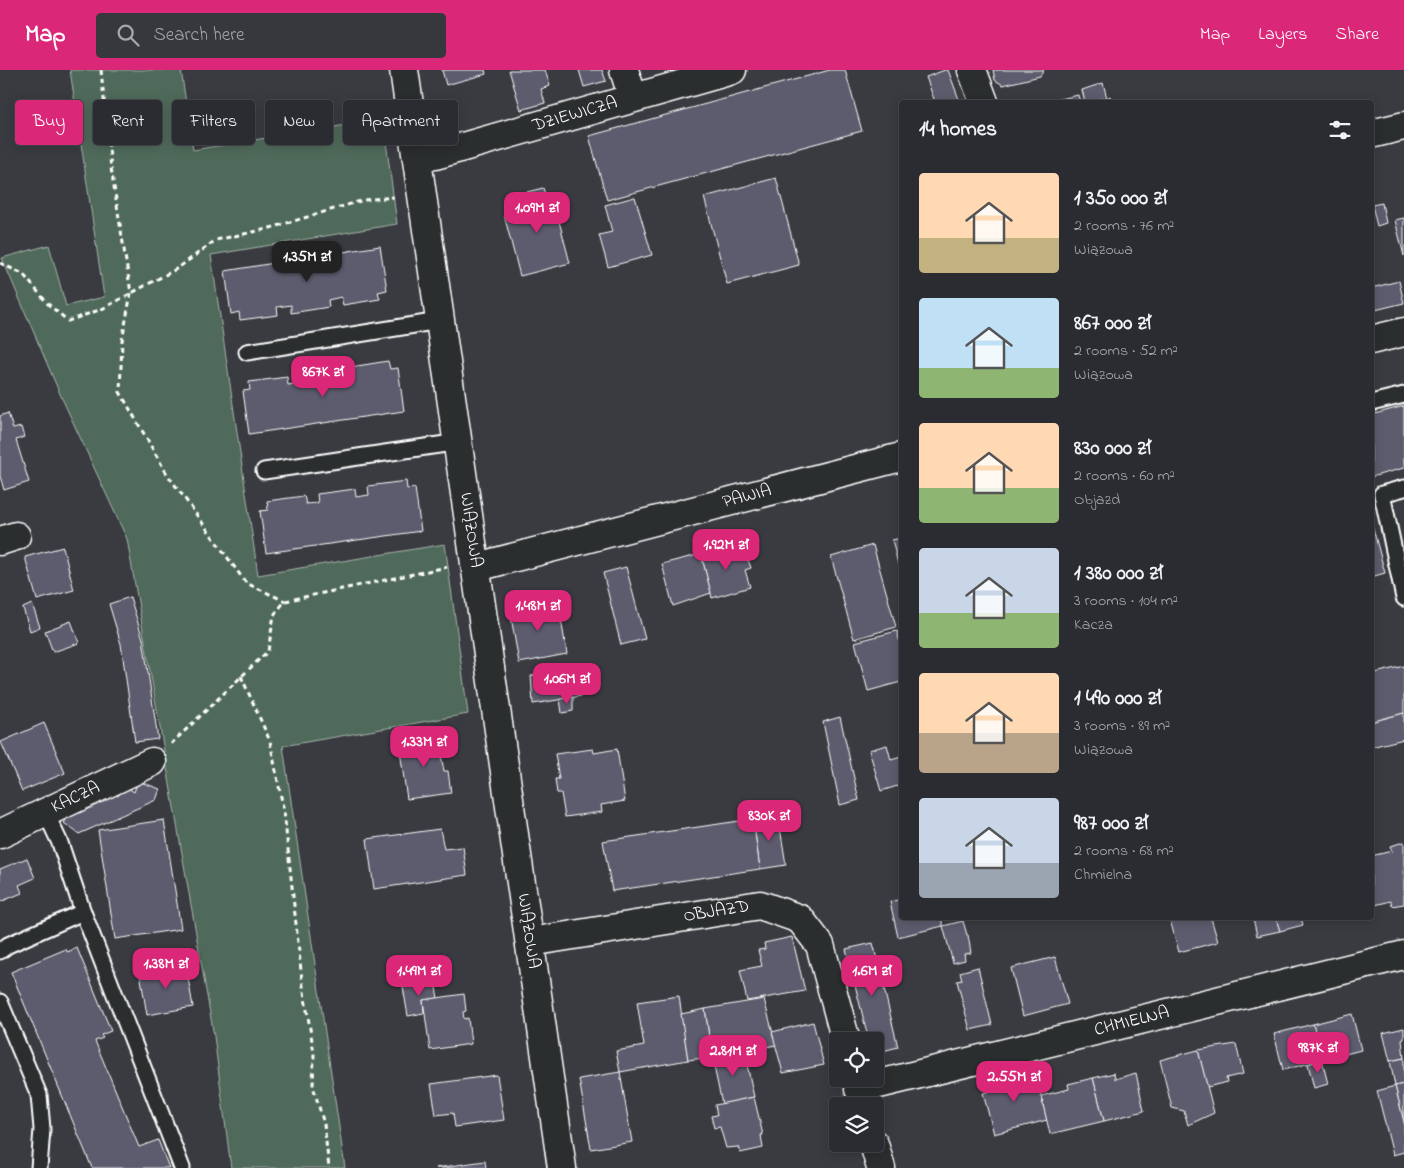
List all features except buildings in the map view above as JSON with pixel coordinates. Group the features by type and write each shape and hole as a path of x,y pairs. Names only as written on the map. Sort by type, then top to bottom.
{"street":[{"name":"WIĄZOWA","path":"404,70 562,1168"},
{"path":"624,70 633,98"},
{"name":"DZIEWICZA","path":"417,158 444,153 732,70"},
{"path":"972,70 983,100"},
{"path":"1374,133 1404,126"},
{"path":"1374,339 1404,332"},
{"name":"PAWIA","path":"477,567 899,458"},
{"name":"KACZA","path":"0,834 152,762"},
{"name":"OBJAZD","path":"530,942 760,904 800,919 820,945 844,1032"},
{"name":"CHMIELNA","path":"860,1091 1404,955"},
{"path":"876,1152 881,1168"}],"lane":[{"path":"247,352 439,321"},
{"path":"1374,402 1404,395"},
{"path":"264,472 458,442"},
{"path":"1404,488 1382,494 1404,598"},
{"path":"46,812 60,843 83,912 182,1168"},
{"path":"0,951 8,945 83,912"},
{"path":"0,1002 39,1095 42,1129 39,1168"}],"path":[{"path":"101,70 111,168 131,293 122,341 120,392 167,474 246,583 285,601 445,567 477,567"},
{"path":"0,263 22,274 48,304 68,321 102,309 178,268 216,240 267,229 364,200 422,194"},
{"path":"152,762 268,650 274,615 285,601"},
{"path":"241,676 270,741 284,812 302,980 314,1053 313,1086 324,1124 329,1168"}],"green space":[{"path":"70,70 181,70 186,100 172,100 172,145 192,145 193,150 224,145 255,145 255,140 265,138 265,145 333,145 333,127 343,126 343,145 386,145 397,224 211,255 258,575 445,544 468,714 283,746 345,1168 231,1168 214,1036 127,539 60,394 2,258 49,245 66,306 104,297 81,145 83,145 83,100 74,100"}]}
